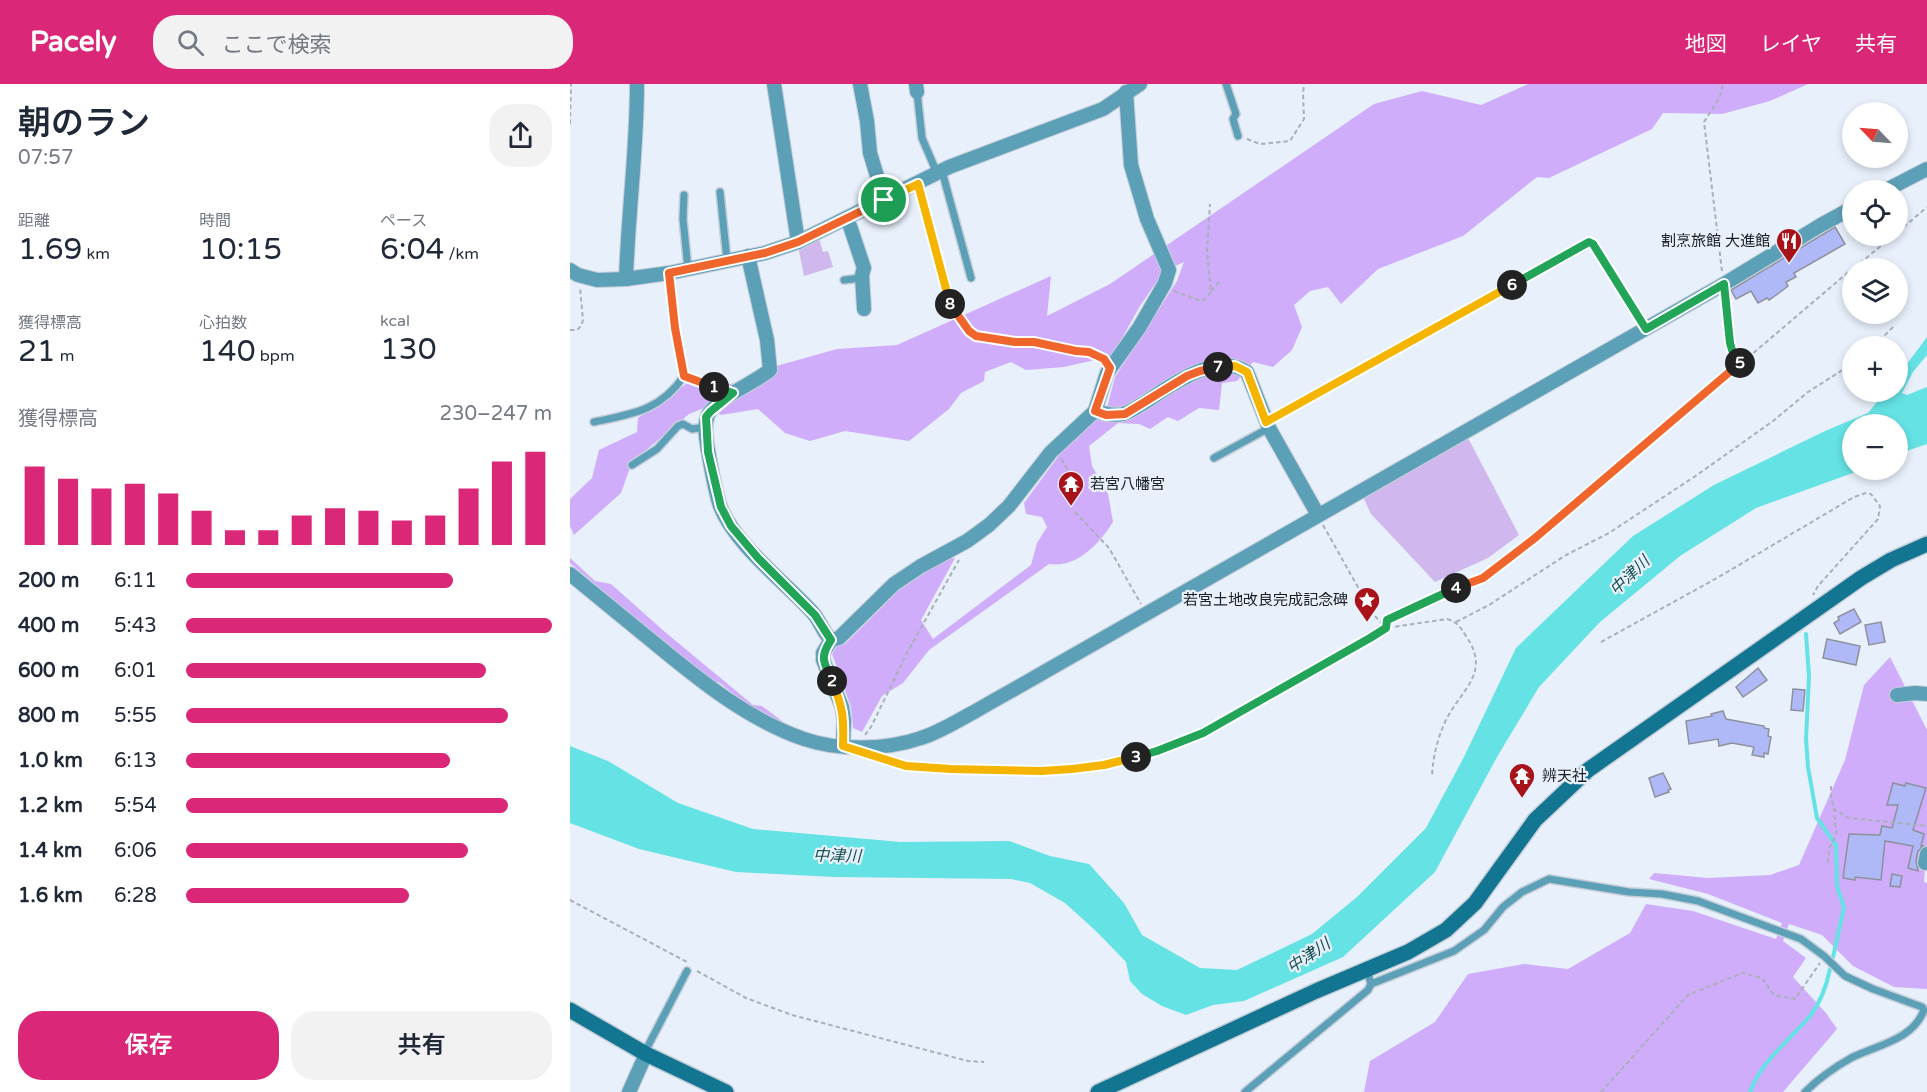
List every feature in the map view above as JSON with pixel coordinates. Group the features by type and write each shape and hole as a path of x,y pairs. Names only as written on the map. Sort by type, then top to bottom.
{"street":[{"path":"626,279 637,123 637,84"},
{"path":"774,84 798,242"},
{"path":"860,84 870,153 884,200"},
{"path":"575,273 597,280 626,279 669,273 748,256 798,242 939,172 987,151 1103,109 1133,87"},
{"path":"849,746 842,707 823,660 823,653 831,640 839,638 894,584 921,566 967,542 1009,506 1053,450 1095,411 1110,368 1139,328 1163,287 1169,270 1147,219 1131,165 1133,87"},
{"path":"1906,180 1927,169"},
{"path":"570,574 725,698 774,726 824,745 883,746 920,738 943,729 1646,329 1842,213"},
{"path":"845,219 850,226 864,268 862,278 864,309"},
{"path":"748,256 767,340 770,369 733,393 706,417 714,480 721,507 731,526 758,558 815,615 831,640"},
{"path":"1095,411 1106,415 1125,414 1187,376 1211,368 1235,366 1247,372 1268,425 1318,515"},
{"path":"1098,1092 1316,991 1369,977 1446,930 1475,903 1535,820 1588,770 1817,609 1891,560 1927,544"},
{"path":"1897,695 1927,694"},
{"path":"570,1010 646,1054 726,1092"},
{"path":"629,1092 646,1054"}],"lane":[{"path":"1226,84 1236,114 1233,119 1238,136"},
{"path":"916,88 922,138 939,172 971,278"},
{"path":"918,184 950,304"},
{"path":"720,192 727,260"},
{"path":"684,195 683,219 688,268"},
{"path":"721,204 730,203"},
{"path":"675,219 683,219"},
{"path":"961,240 970,236"},
{"path":"669,273 675,328 684,376"},
{"path":"844,280 862,278"},
{"path":"684,376 733,393"},
{"path":"594,422 652,407 665,398 684,376"},
{"path":"632,465 657,448 678,426 683,424 692,429 706,427"},
{"path":"1214,458 1268,425"},
{"path":"1245,1092 1368,990 1369,977 1454,951 1484,930 1503,907 1516,897 1534,885 1549,879 1698,901 1802,939 1845,976 1922,1006 1924,1010 1920,1022 1909,1032 1848,1060 1815,1082 1805,1092"},
{"path":"646,1054 687,971"}],"path":[{"path":"570,124 572,84"},
{"path":"1238,136 1260,144 1290,141 1304,119 1304,84"},
{"path":"1723,84 1720,97 1704,122 1730,343 1740,363"},
{"path":"1210,204 1207,252 1211,291"},
{"path":"1908,223 1927,207"},
{"path":"1268,425 1589,242 1593,244 1646,329"},
{"path":"1866,258 1881,246"},
{"path":"570,330 576,330 581,326 583,320 575,273"},
{"path":"1386,628 1387,620 1447,591 1483,578 1495,570 1842,278"},
{"path":"1163,287 1198,300 1204,300 1219,282"},
{"path":"950,304 969,331 976,336 1015,342 1034,342 1089,352 1104,359 1110,368"},
{"path":"1884,336 1895,325"},
{"path":"1456,622 1489,605 1566,555 1609,533 1696,475 1773,421 1808,392 1842,370"},
{"path":"1053,450 1067,467 1072,492"},
{"path":"1601,642 1717,578 1854,497 1866,493 1871,494 1880,506 1878,519 1818,586 1813,596 1817,609"},
{"path":"1075,512 1109,548 1146,613"},
{"path":"1318,515 1373,615 1386,628"},
{"path":"849,746 871,727 908,651 935,606 967,542"},
{"path":"874,758 906,766 1041,771 1072,769 1114,762 1157,751 1203,733 1386,628 1447,619 1456,622 1474,648 1477,655 1476,670 1446,721 1435,750 1432,776"},
{"path":"1828,863 1831,845 1835,838 1831,786"},
{"path":"1834,809 1849,818 1927,826"},
{"path":"570,900 690,964 689,967 746,998 792,1015 968,1061 984,1062"},
{"path":"1601,1092 1688,995 1742,973 1762,978 1774,995 1795,999 1824,956"}],"shaded area":[{"path":"1528,84 1808,84 1770,101 1722,114 1663,113 1652,129 1549,178 1537,177 1463,236 1378,269 1341,304 1328,287 1310,291 1294,305 1302,327 1292,350 1273,367 1253,362 1237,381 1222,383 1219,410 1199,408 1178,421 1168,417 1150,429 1139,424 1118,423 1089,446 1092,466 1108,494 1113,522 1101,538 1078,558 1069,562 1049,564 929,650 903,683 882,696 862,732 853,728 851,707 832,654 837,646 845,644 899,590 946,559 955,558 921,620 933,639 1031,565 1037,543 1047,527 1042,517 1026,514 1024,503 1068,443 1107,408 1115,377 1177,281 1184,262 1164,271 1140,306 1112,356 1064,367 1026,370 1011,362 985,372 984,381 961,393 949,409 909,441 845,431 810,441 785,433 758,409 721,415 709,406 689,414 632,462 621,493 574,535 570,526 570,499 592,478 599,450 637,432 638,418 689,382 731,384 780,365 837,349 897,345 1051,276 1047,316 1110,284 1374,104 1422,91 1481,105"},
{"path":"819,238 823,252 828,251 833,267 804,276 798,246"},
{"path":"1468,438 1519,535 1488,558 1435,582 1371,514 1363,497"},
{"path":"570,558 595,581 611,584 753,705 762,706 786,724 781,725 748,706 720,683 709,680 570,563"},
{"path":"1890,657 1927,730 1927,842 1924,882 1927,883 1927,989 1894,987 1853,966 1822,935 1789,924 1783,941 1806,958 1793,977 1826,1013 1837,1029 1783,1092 1364,1092 1370,1061 1435,1022 1468,974 1524,964 1568,969 1630,933 1646,904 1693,911 1776,939 1782,923 1708,894 1649,879 1654,873 1708,878 1770,875 1799,865 1845,760 1864,685"}],"water":[{"path":"1927,337 1927,355 1908,382 1908,363"},
{"path":"1927,387 1927,444 1908,451 1908,414 1866,414 1877,402 1908,402 1908,395"},
{"name":"中津川","path":"1842,424 1842,477 1756,508 1680,556 1600,622 1539,687 1497,757 1435,872 1343,957 1244,1001 1213,1005 1186,1015 1162,1006 1142,994 1130,981 1126,962 1097,932 1065,903 1030,883 1011,879 834,877 736,872 639,849 570,823 570,746 608,761 678,803 753,829 901,842 1009,841 1050,856 1089,864 1124,903 1142,935 1200,968 1237,970 1312,934 1357,897 1426,828 1464,757 1516,648 1633,536 1714,485"}],"building":[{"path":"1835,227 1842,239 1842,246 1794,273 1796,277 1786,282 1788,286 1769,300 1767,298 1758,303 1751,291 1736,299 1731,290"},
{"path":"1854,609 1861,622 1840,634 1834,623 1839,620 1838,617"},
{"path":"1881,622 1885,642 1869,645 1865,625"},
{"path":"1827,639 1860,646 1856,665 1823,658"},
{"path":"1758,668 1767,680 1743,697 1736,687"},
{"path":"1793,689 1805,690 1803,711 1791,710"},
{"path":"1723,711 1726,719 1769,729 1768,736 1771,737 1768,754 1764,753 1764,757 1752,755 1754,747 1732,743 1719,746 1718,739 1689,744 1686,721 1712,716 1711,714"},
{"path":"1663,773 1671,789 1655,797 1649,778"},
{"path":"1893,783 1905,786 1906,783 1926,788 1913,830 1924,834 1921,846 1923,846 1918,851 1916,861 1918,871 1908,868 1913,846 1885,841 1881,880 1843,878 1849,834 1880,835 1882,826 1892,828 1898,805 1887,805"},
{"path":"1892,874 1902,876 1900,887 1890,886"}],"waterway":[{"path":"1806,634 1809,676 1806,739 1808,767 1817,818 1836,845 1837,886 1844,908 1833,957"},
{"path":"1750,1092 1761,1070 1814,1011 1823,993 1830,969"}],"place":[{"name":"割烹旅館 大進館","path":"1789,264"},
{"name":"若宮八幡宮","path":"1071,507"},
{"name":"若宮土地改良完成記念碑","path":"1367,623"},
{"name":"辨天社","path":"1522,799"}],"route":[{"path":"918,184 950,304 972,334 1089,352 1104,359 1110,368 1095,411 1106,415 1125,414 1187,376 1200,371 1235,366 1247,372 1266,422 1589,242 1593,244 1646,329 1724,284 1730,343 1740,363 1495,570 1468,585 1447,591 1387,620 1386,628 1370,638 1203,733 1157,751 1104,765 1072,769 1041,771 906,766 874,758 843,746 842,707 823,660 823,653 831,640 826,636 815,615 758,558 731,526 721,507 708,452 706,417 733,393 684,376 675,328 669,273 765,253 798,242 884,200 918,184"}]}
